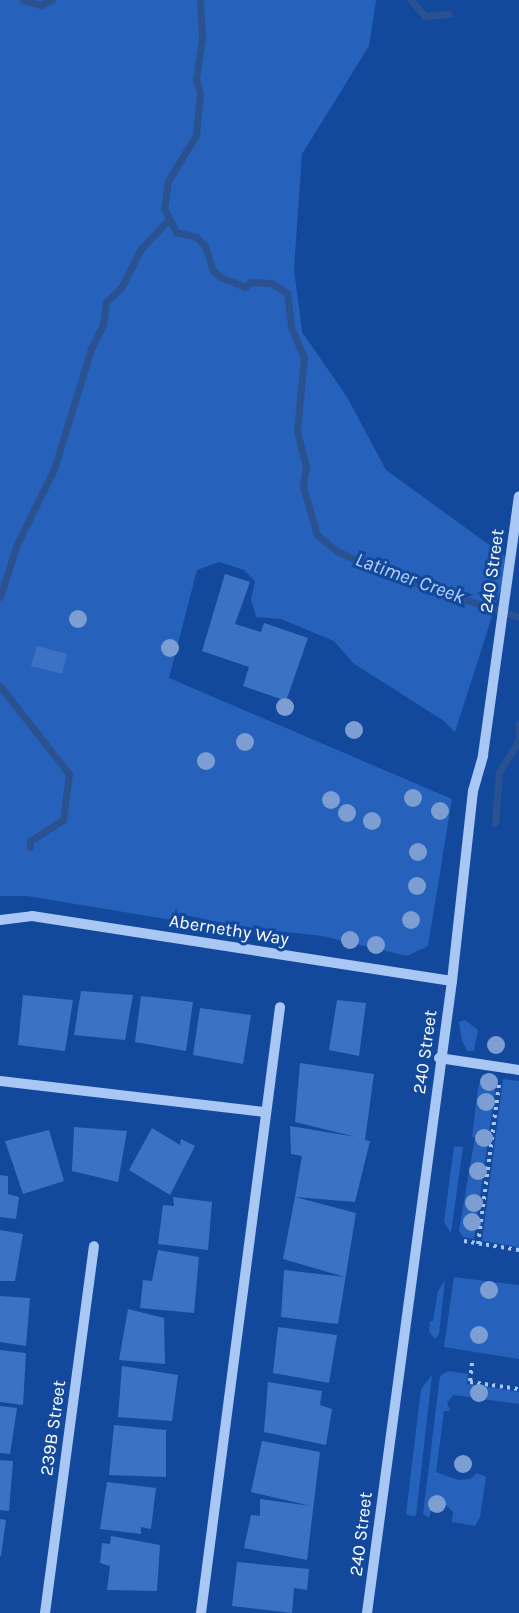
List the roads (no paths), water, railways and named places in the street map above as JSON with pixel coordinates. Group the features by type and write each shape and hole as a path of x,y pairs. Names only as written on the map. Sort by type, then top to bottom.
{"street":[{"name":"240 Street","path":"367,1613 452,981 473,791 483,755 519,496"},
{"name":"Abernethy Way","path":"0,920 32,916 452,981"},
{"path":"201,1613 280,1007"},
{"path":"440,1058 519,1070"},
{"path":"0,1081 265,1112"},
{"name":"239B Street","path":"45,1613 94,1246"}],"waterway":[{"name":"Latimer Creek","path":"23,0 40,5 52,0"},
{"name":"Latimer Creek","path":"200,0 202,39 196,79 200,93 196,135 168,181 164,208 176,232 196,237 205,246 213,270 220,277 245,287 251,282 271,283 287,293 291,327 304,357 297,431 306,466 303,486 317,535 337,551 384,573 519,617"},
{"name":"Latimer Creek","path":"411,0 425,16 449,14"},
{"name":"Latimer Creek","path":"0,597 17,544 54,469 91,349 103,324 106,302 121,288 140,250 168,220"},
{"path":"0,686 69,774 63,820 30,841 30,847"},
{"name":"Latimer Creek","path":"519,724 519,737"},
{"name":"Latimer Creek","path":"495,823 499,772 519,740"}]}
